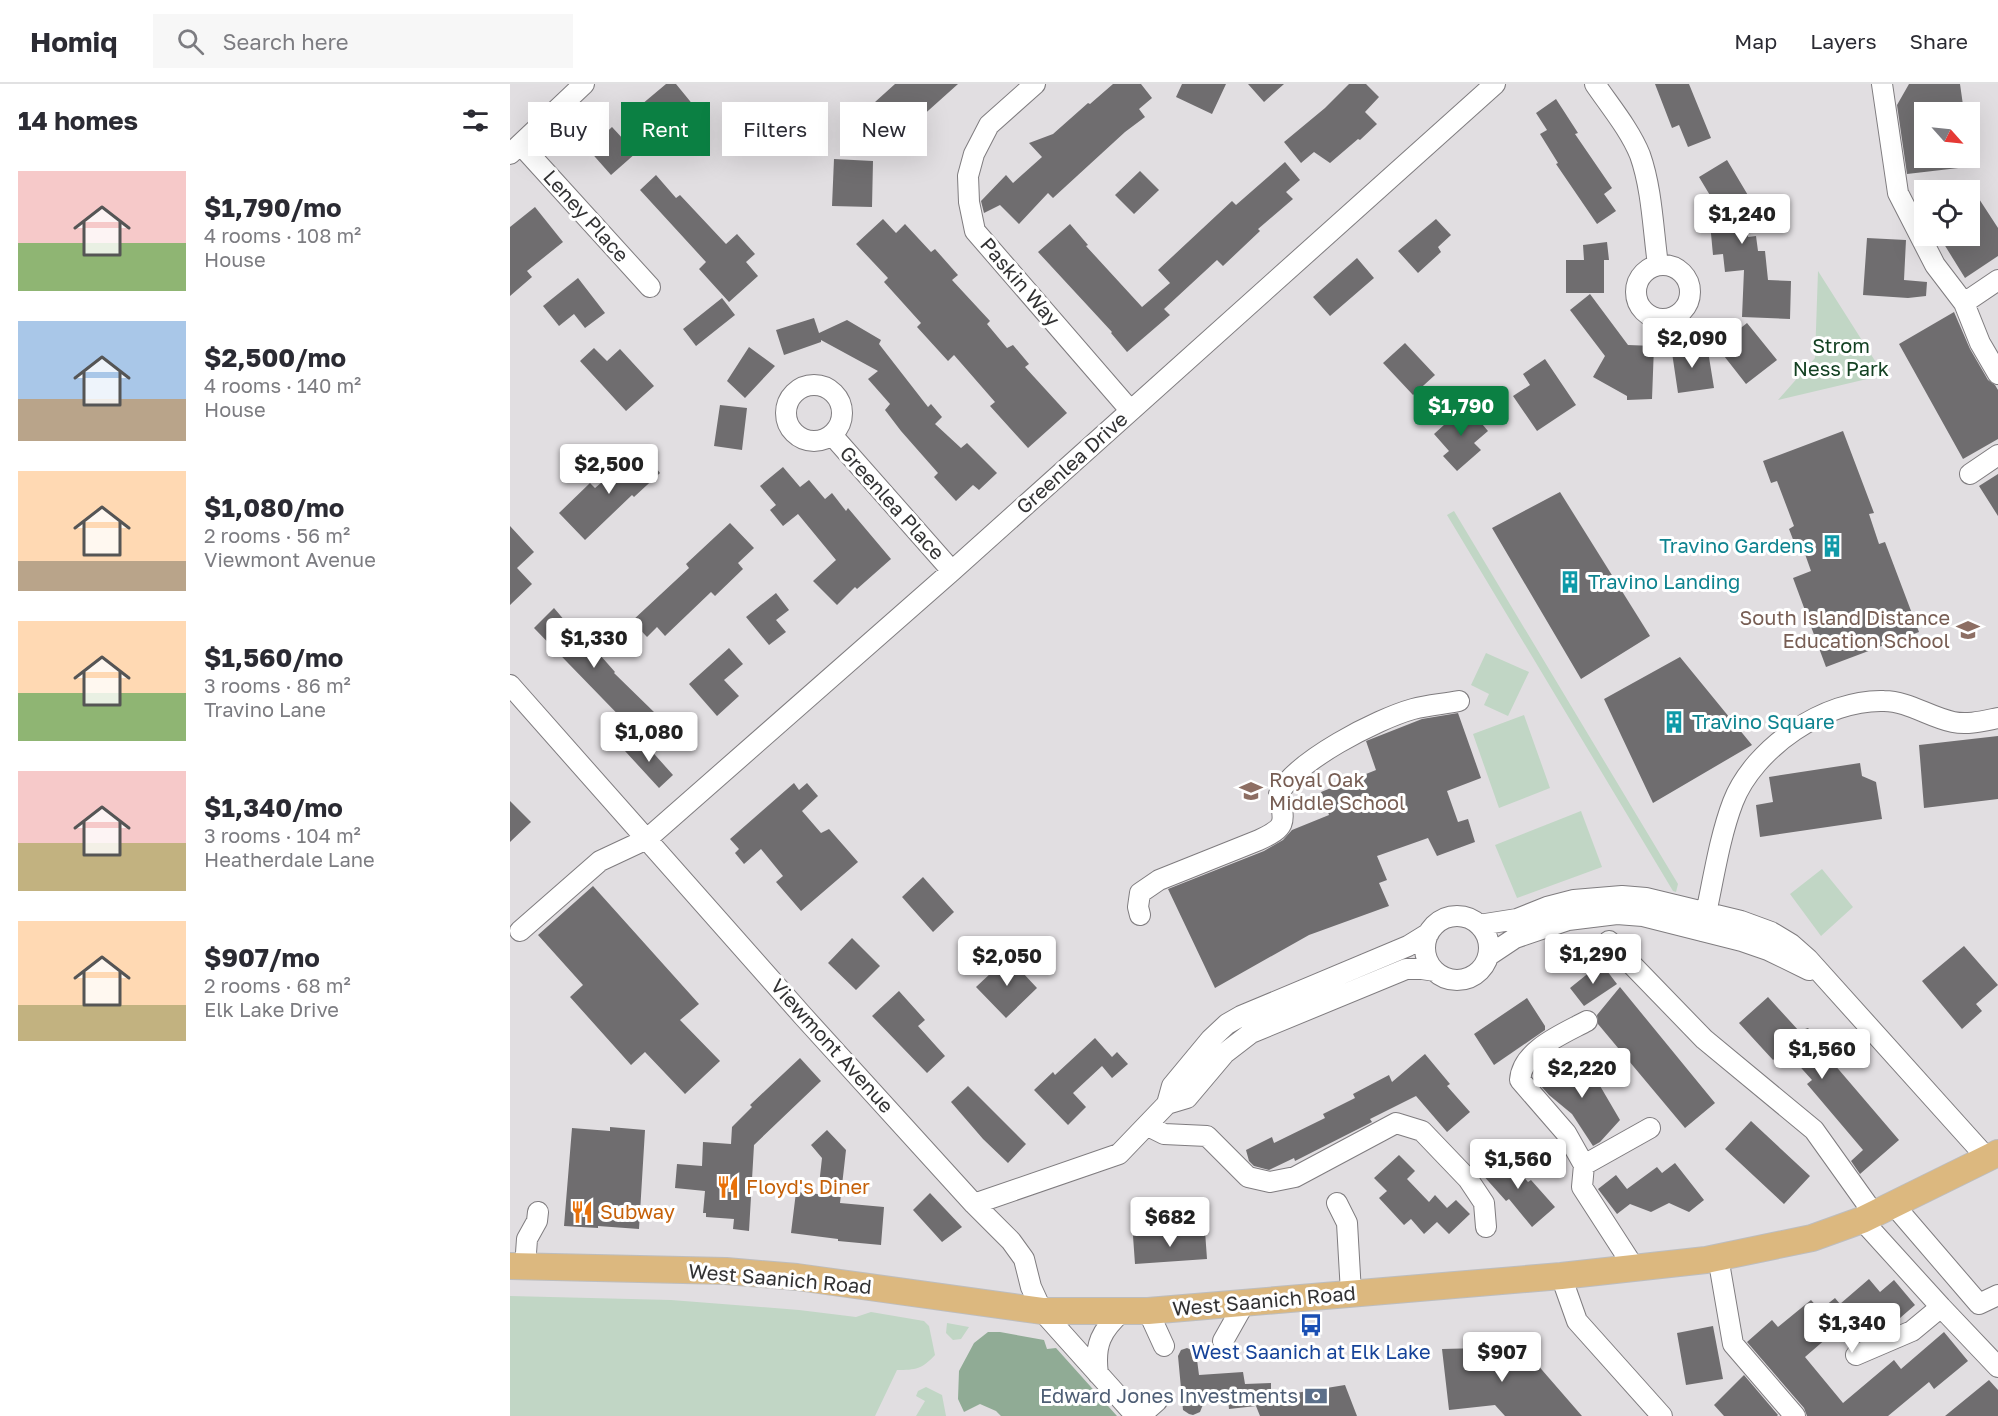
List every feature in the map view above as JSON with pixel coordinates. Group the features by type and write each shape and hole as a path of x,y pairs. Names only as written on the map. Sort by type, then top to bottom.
{"main road":[{"name":"West Saanich Road","path":"518,1267 726,1271 1042,1311 1136,1311 1561,1276 1635,1269 1718,1257 1812,1238 1876,1213 1992,1155"}],"street":[{"path":"515,149 584,84"},
{"name":"Paskin Way","path":"1035,84 989,125 974,154 968,176 969,202 975,231 1130,410"},
{"name":"Greenlea Drive","path":"520,931 600,861 647,840 952,571 1495,84"},
{"path":"1595,84 1639,153 1647,180 1658,265"},
{"path":"1882,84 1898,193 1935,265 1964,303 1980,343 1998,374"},
{"name":"Leney Place","path":"515,149 650,287"},
{"path":"1964,303 1998,280"},
{"name":"Greenlea Place","path":"832,435 952,571"},
{"path":"1970,474 1998,455"},
{"name":"Viewmont Avenue","path":"510,685 803,1016 974,1204 1011,1241 1024,1259 1030,1287 1042,1311 1138,1416"},
{"path":"1704,922 1733,802 1746,779 1788,734 1814,718 1839,707 1885,700 1954,722 1974,723 1998,718"},
{"path":"1140,915 1138,907 1140,893 1159,880 1259,840 1281,827 1284,815 1279,794 1284,783 1297,771 1343,740 1413,709 1459,701"},
{"path":"1479,925 1517,919 1547,907 1574,900 1598,897 1646,898 1768,950 1820,974 1992,1155"},
{"path":"1488,956 1515,938 1568,920 1594,915 1617,914 1704,922"},
{"path":"1452,916 1471,919 1479,925 1486,934 1489,945 1485,964 1470,977 1452,980 1435,971 1425,953 1425,943 1434,925 1452,916"},
{"path":"974,1204 1119,1154 1167,1104 1172,1086 1210,1039 1227,1024 1241,1016 1408,946 1429,933"},
{"path":"1609,941 1704,1039 1814,1130 1876,1213 1941,1307 1998,1367"},
{"path":"1167,1104 1187,1098 1225,1053 1251,1034 1406,969 1435,971"},
{"path":"1587,1021 1545,1043 1521,1069 1520,1080 1566,1133 1584,1165 1582,1186 1635,1269"},
{"path":"1148,1126 1164,1134 1207,1136 1248,1177 1270,1182 1295,1177 1396,1123 1413,1128 1422,1131 1468,1179 1484,1203 1486,1227"},
{"path":"1584,1165 1650,1128"},
{"path":"1337,1203 1347,1223 1351,1293"},
{"path":"518,1267 526,1239 537,1221 538,1212"},
{"path":"1876,1213 1978,1304 1998,1295"},
{"path":"1718,1257 1733,1344 1796,1416"},
{"path":"1561,1276 1577,1321 1662,1416"},
{"path":"1223,1341 1245,1302"},
{"path":"1856,1355 1912,1330 1941,1307"},
{"path":"1098,1374 1095,1356 1105,1330 1136,1311 1164,1346"},
{"path":"1138,1416 1157,1401"}],"green space":[{"name":"Strom Ness Park","path":"1818,271 1884,375 1778,400 1815,358"},
{"path":"1454,511 1678,884 1676,892 1673,891 1447,515"},
{"path":"1486,653 1529,672 1508,716 1484,705 1489,694 1471,685"},
{"path":"1524,715 1550,788 1499,808 1473,734"},
{"path":"1581,811 1602,867 1517,898 1495,845"},
{"path":"1822,869 1853,907 1821,936 1790,894"},
{"path":"510,1296 671,1300 856,1317 871,1312 924,1321 929,1326 935,1355 918,1368 897,1370 875,1416 510,1416"},
{"path":"947,1323 969,1327 961,1339 953,1340 946,1333"},
{"path":"988,1332 1044,1340 1047,1349 1056,1348 1117,1416 1001,1416 996,1411 980,1404 964,1412 958,1399 959,1371 974,1343"},
{"path":"926,1387 942,1395 946,1416 916,1416 925,1401 916,1396 918,1391"}],"building":[{"path":"666,84 676,84 691,102 645,102"},
{"path":"895,84 958,84 927,112 927,102 875,102"},
{"path":"1113,84 1141,84 1152,98 1139,109 1145,117 1125,132 1053,198 1048,193 1019,224 1000,205 984,213 981,201 1006,175 1013,183 1042,157 1029,143 1053,134"},
{"path":"1182,84 1226,84 1212,114 1176,97"},
{"path":"1248,84 1284,84 1264,102"},
{"path":"1349,84 1366,84 1379,97 1365,112 1377,124 1330,163 1314,152 1301,163 1284,142 1325,108"},
{"path":"1655,84 1689,84 1711,138 1688,147 1679,125 1672,128"},
{"path":"1909,84 1960,84 1963,102 1914,102 1914,168 1958,168 1907,174 1897,105"},
{"path":"1556,99 1578,133 1575,134 1612,188 1604,194 1616,211 1597,224 1556,164 1558,163 1540,134 1547,130 1536,113"},
{"path":"612,127 621,137 621,156 633,156 611,175 594,156 609,156 609,130"},
{"path":"834,159 873,161 872,207 832,206"},
{"path":"1727,160 1752,202 1745,207 1748,237 1756,236 1758,251 1765,251 1768,280 1791,281 1790,319 1742,317 1744,270 1725,272 1723,254 1713,255 1710,223 1699,205 1711,197 1699,177"},
{"path":"1285,162 1300,180 1286,192 1293,199 1258,229 1260,231 1223,266 1217,260 1164,309 1170,315 1127,352 1112,332 1038,252 1070,224 1088,245 1086,246 1142,307 1170,283 1158,270 1232,201 1236,205"},
{"path":"1140,171 1159,190 1134,214 1115,195"},
{"path":"656,175 676,198 680,195 726,244 737,234 755,254 746,262 758,276 729,302 699,269 706,262 640,190"},
{"path":"1980,200 1998,228 1998,256 1965,278 1945,246 1980,246"},
{"path":"535,207 563,242 527,271 532,277 510,296 510,227"},
{"path":"883,219 896,233 905,224 931,252 935,249 958,275 952,280 990,321 987,324 1007,348 1013,345 1029,364 1025,367 1067,413 1028,448 990,406 995,402 954,355 948,361 917,327 921,323 884,282 888,278 856,244"},
{"path":"1436,219 1451,235 1438,247 1441,252 1418,273 1398,251"},
{"path":"1867,238 1906,240 1904,280 1927,282 1926,296 1908,298 1863,295"},
{"path":"1607,242 1609,260 1604,260 1604,293 1566,293 1566,260 1584,260 1583,245"},
{"path":"1357,258 1374,278 1330,316 1313,297"},
{"path":"578,278 605,313 585,328 574,314 559,326 543,306"},
{"path":"1590,294 1628,345 1654,346 1652,399 1627,400 1627,396 1593,377 1605,356 1570,310"},
{"path":"722,298 735,315 696,346 683,329"},
{"path":"1954,312 1970,349 1988,380 1998,390 1998,439 1963,459 1899,344"},
{"path":"814,318 819,333 847,320 881,340 879,344 928,407 931,404 942,417 935,424 961,448 967,443 997,473 979,490 973,485 956,501 934,477 938,473 885,410 890,404 868,379 878,371 821,340 821,342 784,355 776,330"},
{"path":"1747,323 1777,360 1746,384 1717,347"},
{"path":"1692,342 1694,353 1708,351 1714,388 1678,393 1671,346"},
{"path":"1405,343 1435,375 1413,395 1383,363"},
{"path":"749,347 775,366 745,398 727,381"},
{"path":"594,348 607,361 620,349 654,386 626,411 580,361"},
{"path":"1545,359 1576,405 1537,431 1513,396 1530,385 1523,374"},
{"path":"720,405 747,408 742,450 714,446"},
{"path":"1466,405 1488,431 1474,443 1481,450 1457,471 1443,456 1449,451 1434,434"},
{"name":"Travino Gardens","path":"1843,431 1874,513 1869,514 1879,544 1885,542 1919,632 1826,667 1793,578 1811,571 1800,540 1794,542 1789,529 1794,526 1777,481 1771,483 1763,461"},
{"path":"641,449 660,473 634,497 632,495 585,540 559,513 590,483 595,488"},
{"path":"783,467 800,487 809,480 825,499 832,493 846,511 848,508 891,559 857,589 855,587 837,605 813,581 836,560 798,514 783,526 770,510 776,505 760,486"},
{"path":"1998,474 1998,516 1979,486"},
{"name":"Travino Landing","path":"1560,492 1650,636 1581,679 1492,528"},
{"path":"730,523 754,548 738,563 743,569 715,596 711,592 665,636 657,627 647,637 632,621 689,568 686,564"},
{"path":"510,526 534,552 517,568 532,584 510,605"},
{"path":"776,593 789,610 776,620 786,632 769,645 746,617"},
{"path":"554,608 583,642 592,634 607,649 600,655 614,673 655,713 636,733 534,628"},
{"path":"729,648 743,664 724,680 739,696 717,716 689,684"},
{"name":"Travino Square","path":"1680,657 1752,745 1653,803 1604,699"},
{"path":"1458,713 1481,778 1447,791 1458,822 1468,819 1475,842 1437,856 1428,838 1377,856 1387,880 1379,883 1389,906 1309,935 1215,988 1168,889 1264,851 1283,840 1292,830 1329,815 1321,792 1376,770 1366,741 1422,719"},
{"path":"1998,736 1998,799 1924,808 1919,745"},
{"path":"639,737 673,775 659,788 625,751"},
{"path":"1860,763 1862,776 1876,782 1882,819 1760,837 1756,805 1773,802 1769,777"},
{"path":"794,783 799,790 807,783 818,796 802,811 821,833 829,829 858,862 801,911 776,882 783,876 761,849 744,864 735,853 739,849 730,839"},
{"path":"510,801 531,822 510,842"},
{"path":"923,877 954,912 933,932 902,897"},
{"path":"593,886 699,1004 680,1020 720,1061 685,1094 645,1052 631,1065 570,997 583,985 538,935"},
{"path":"852,938 880,966 856,990 828,963"},
{"path":"1964,946 1998,985 1976,1004 1982,1011 1962,1029 1922,981"},
{"path":"1008,957 1037,988 1006,1018 976,987"},
{"path":"1601,963 1617,984 1584,1006 1570,988"},
{"path":"1620,987 1715,1103 1685,1128 1598,1024 1597,1015"},
{"path":"899,991 925,1020 918,1026 945,1056 927,1073 872,1016"},
{"path":"1768,997 1799,1031 1808,1028 1819,1040 1816,1043 1899,1140 1860,1174 1851,1161 1863,1150 1807,1084 1812,1080 1785,1050 1773,1060 1739,1023"},
{"path":"1527,998 1545,1026 1545,1030 1494,1065 1474,1034"},
{"path":"1095,1038 1112,1057 1117,1052 1128,1064 1112,1078 1102,1066 1073,1093 1086,1107 1068,1125 1034,1090 1053,1072 1055,1075"},
{"path":"1425,1054 1450,1084 1447,1086 1470,1112 1447,1132 1416,1096 1370,1119 1372,1122 1295,1161 1294,1158 1269,1170 1254,1166 1249,1161 1246,1150 1272,1137 1274,1143 1325,1118 1323,1114 1355,1098 1353,1094 1389,1075 1392,1082"},
{"path":"1565,1055 1596,1079 1620,1120 1600,1142 1593,1146 1572,1114 1541,1086"},
{"path":"800,1058 821,1081 754,1145 749,1231 733,1229 734,1219 706,1217 706,1213 703,1213 705,1191 675,1188 677,1164 702,1166 703,1142 731,1144 732,1127 752,1107 750,1105"},
{"path":"968,1086 1026,1144 1008,1163 983,1139 951,1102"},
{"path":"1751,1121 1810,1176 1784,1204 1725,1149"},
{"path":"610,1127 645,1130 639,1229 564,1226 572,1128 610,1131"},
{"path":"827,1130 846,1150 840,1203 884,1207 881,1245 791,1233 796,1192 818,1194 822,1158 811,1145"},
{"path":"1503,1154 1555,1207 1532,1227 1509,1199 1506,1201 1481,1173"},
{"path":"1399,1155 1415,1171 1407,1179 1429,1202 1435,1195 1447,1208 1456,1200 1470,1214 1449,1234 1437,1222 1424,1234 1411,1219 1404,1225 1379,1198 1387,1191 1374,1178"},
{"path":"1675,1163 1704,1200 1689,1212 1669,1203 1651,1212 1630,1204 1617,1214 1598,1189 1616,1175 1627,1189 1657,1167 1662,1173"},
{"path":"930,1193 962,1227 942,1242 913,1210"},
{"path":"1205,1231 1207,1259 1135,1264 1133,1236"},
{"path":"1869,1279 1880,1292 1894,1280 1915,1305 1900,1318 1896,1314 1875,1332 1865,1320 1842,1339 1835,1331 1805,1357 1843,1403 1894,1360 1901,1369 1944,1332 1968,1361 1934,1389 1929,1382 1888,1416 1807,1416 1804,1408 1747,1342 1772,1320 1778,1327 1811,1300 1820,1310 1835,1298 1840,1304"},
{"path":"1713,1326 1723,1379 1686,1385 1677,1333"},
{"path":"1522,1347 1582,1416 1505,1416 1495,1405 1449,1410 1442,1349"},
{"path":"1187,1348 1196,1352 1199,1375 1243,1372 1245,1384 1271,1383 1271,1397 1345,1385 1357,1416 1260,1416 1256,1406 1229,1409 1228,1400 1204,1402 1200,1412 1189,1414 1183,1410 1178,1356 1181,1350"},
{"path":"1744,1375 1777,1416 1724,1416 1714,1405"},
{"path":"1989,1380 1998,1390 1998,1416 1945,1416"}],"place":[{"name":"Travino Gardens","path":"1832,546"},
{"name":"Travino Landing","path":"1570,582"},
{"name":"South Island Distance Education School","path":"1968,630"},
{"name":"Travino Square","path":"1674,722"},
{"name":"Royal Oak Middle School","path":"1251,791"},
{"name":"Floyd's Diner","path":"728,1187"},
{"name":"Subway","path":"582,1212"},
{"name":"West Saanich at Elk Lake","path":"1311,1325"},
{"name":"Edward Jones Investments","path":"1316,1396"}]}
